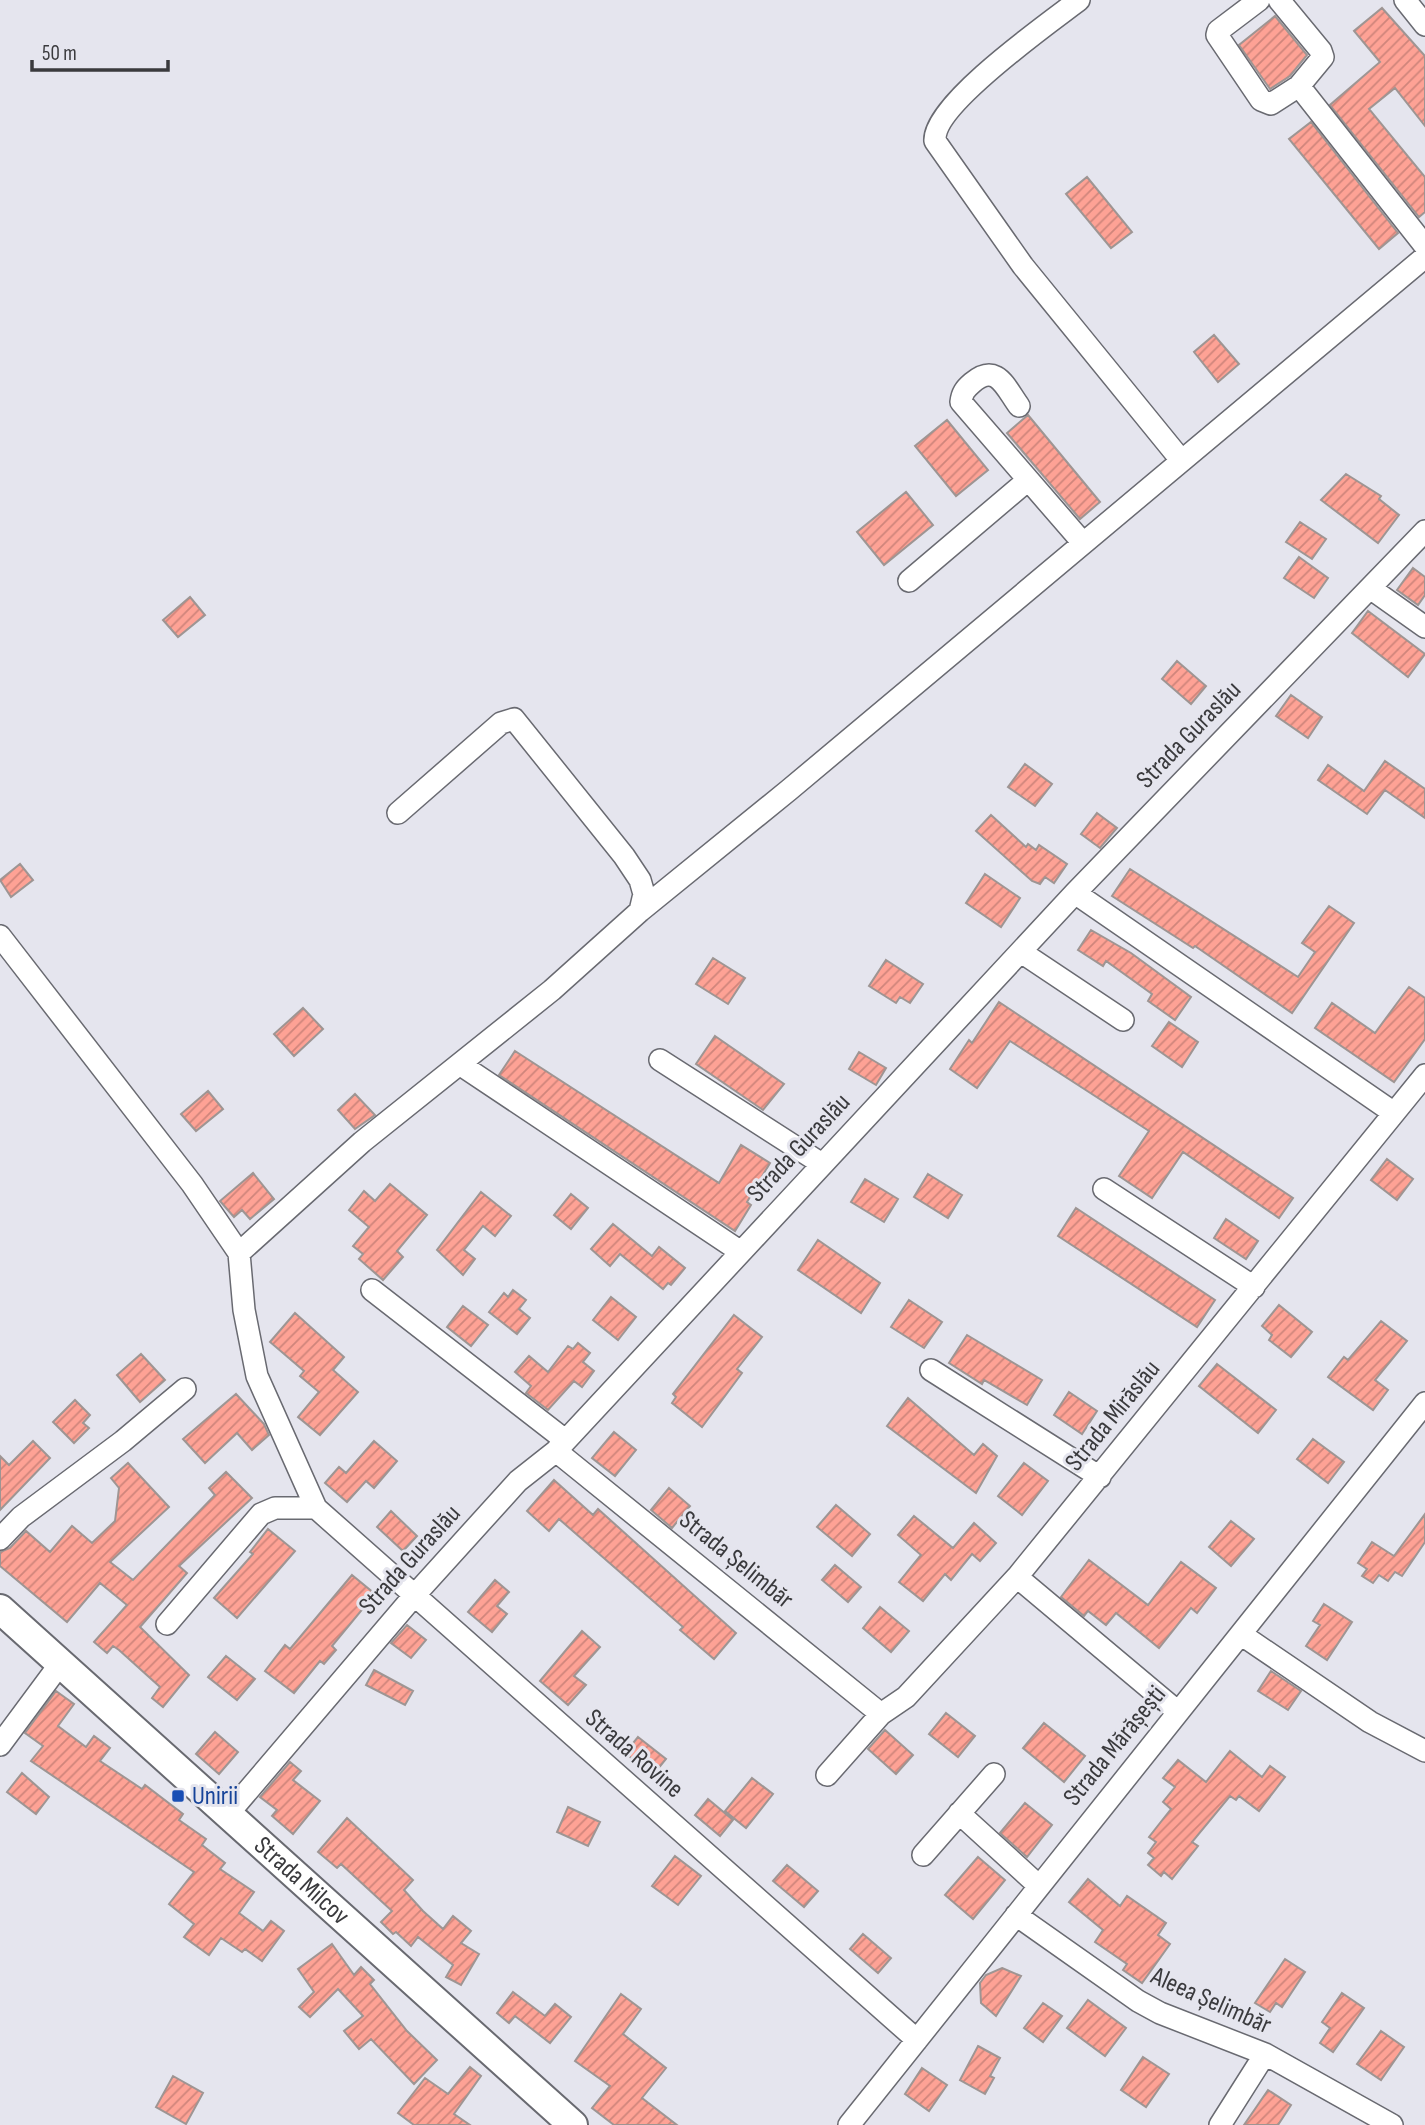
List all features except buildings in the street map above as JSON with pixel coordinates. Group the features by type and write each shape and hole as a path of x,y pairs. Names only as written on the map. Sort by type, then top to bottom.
{"main road":[{"name":"Strada Milcov","path":"0,1609 573,2125"}],"street":[{"path":"1079,0 1018,46 970,88 940,120 934,141 1023,266 1181,460"},
{"path":"1259,0 1233,7 1217,35 1261,100 1271,104 1299,86 1323,57 1279,0"},
{"path":"1405,0 1425,25"},
{"path":"1299,86 1425,247"},
{"path":"239,1253 362,1142 587,961 640,911 789,790 1425,257"},
{"path":"1019,406 996,376 989,373 983,374 962,393 961,402 1083,543"},
{"path":"909,581 1028,480"},
{"name":"Strada Guraslău","path":"228,1814 413,1597 518,1481 560,1446 1075,893 1425,531"},
{"path":"1370,588 1425,627"},
{"path":"398,813 501,723 514,719 624,856 640,880 644,894 640,911"},
{"path":"1075,893 1394,1114"},
{"path":"0,936 192,1184 239,1253 244,1310 257,1376 316,1508 275,1508 261,1514 167,1624"},
{"path":"1021,952 1123,1020"},
{"path":"660,1059 822,1164"},
{"path":"461,1065 741,1252"},
{"name":"Strada Mirăslău","path":"827,1775 881,1714 906,1697 1017,1577 1425,1076"},
{"path":"1104,1189 1254,1287"},
{"name":"Strada Șelimbăr","path":"372,1290 881,1714"},
{"path":"931,1370 1100,1477"},
{"path":"0,1539 21,1517 123,1441 185,1389"},
{"name":"Strada Mărășești","path":"849,2125 1425,1404"},
{"name":"Strada Rovine","path":"316,1508 413,1597 916,2040"},
{"path":"1017,1577 1178,1712"},
{"path":"1242,1634 1370,1722 1425,1751"},
{"path":"0,1745 60,1664"},
{"path":"923,1854 994,1774"},
{"path":"959,1814 1039,1886"},
{"name":"Aleea Șelimbăr","path":"1016,1915 1138,2001 1160,2013 1265,2054 1392,2125"},
{"path":"1220,2125 1265,2054"}],"place":[{"name":"Unirii","path":"178,1796"}]}
